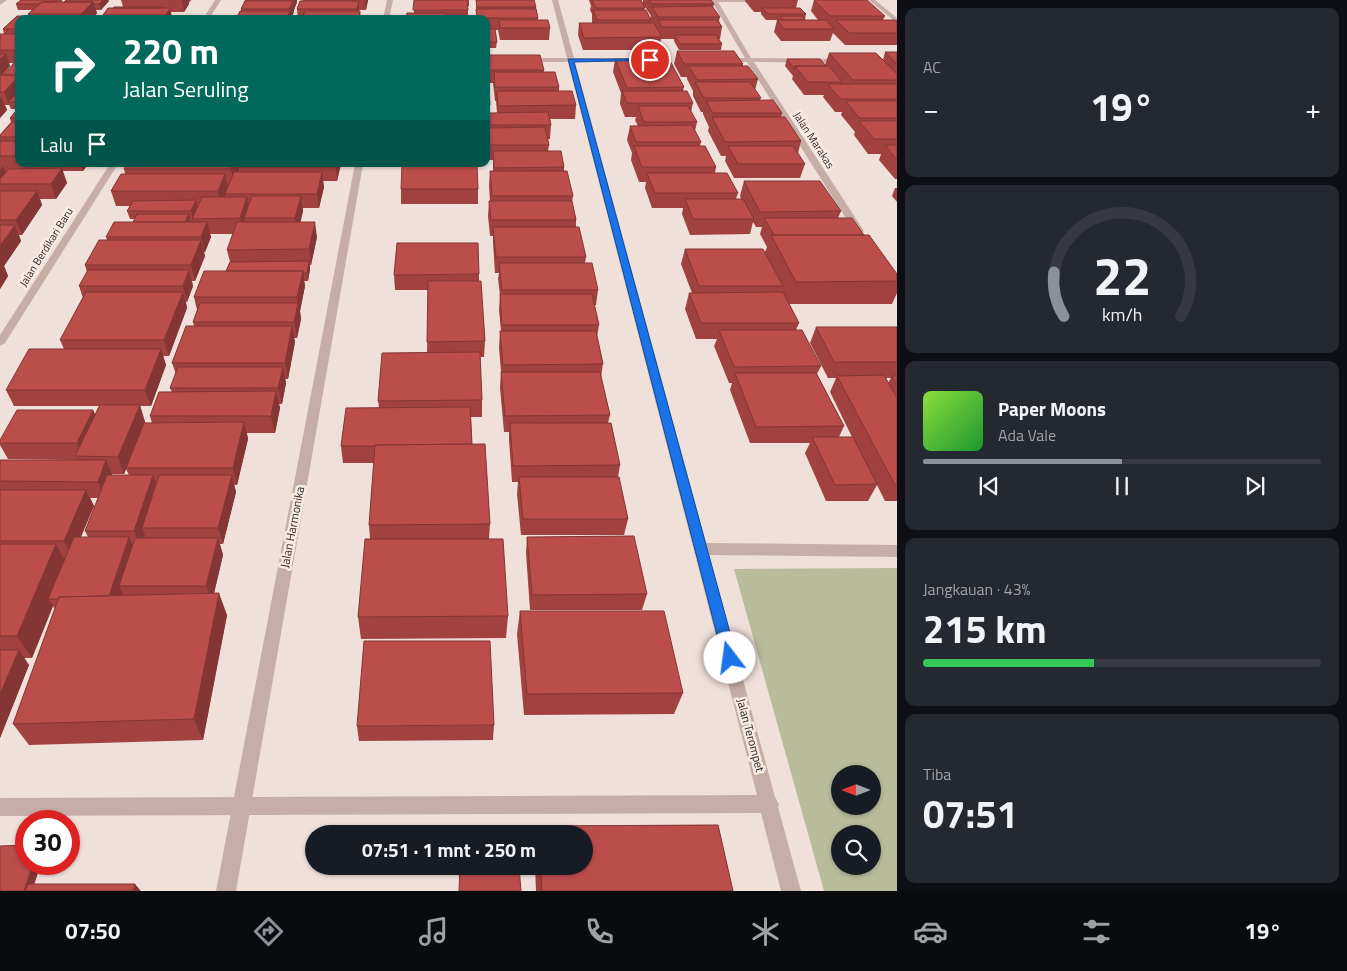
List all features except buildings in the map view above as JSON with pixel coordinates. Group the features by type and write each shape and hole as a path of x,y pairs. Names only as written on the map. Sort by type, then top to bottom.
{"street":[{"path":"0,3 4,0"},
{"path":"209,15 218,0"},
{"path":"387,15 390,0"},
{"name":"Jalan Terompet","path":"555,0 700,549 770,804 791,891"},
{"path":"714,0 776,0"},
{"name":"Jalan Marakas","path":"714,0 749,60 865,241"},
{"path":"872,0 897,21"},
{"path":"514,60 640,60"},
{"path":"719,60 848,61"},
{"name":"Jalan Berdikari Baru","path":"0,343 112,167"},
{"name":"Jalan Harmonika","path":"226,891 358,167"},
{"path":"700,549 897,551"},
{"path":"0,807 240,808 770,804"}],"green space":[{"path":"897,568 897,891 824,891 734,569"}],"route":[{"path":"650,60 570,60 730,658"}]}
